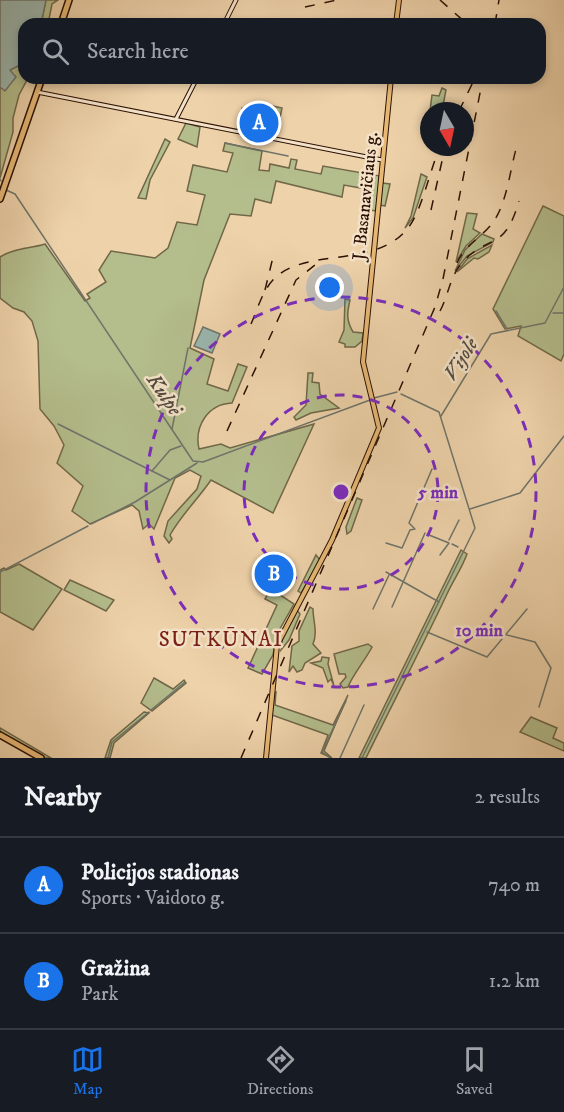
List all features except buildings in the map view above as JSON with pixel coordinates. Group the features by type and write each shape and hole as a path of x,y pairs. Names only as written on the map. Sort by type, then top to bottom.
{"highway":[{"path":"63,18 69,0"},
{"path":"1,189 40,84"},
{"path":"0,735 41,758"}],"main road":[{"path":"227,18 236,0"},
{"path":"397,18 399,0"},
{"path":"176,119 194,84"},
{"name":"J. Basanavičiaus g.","path":"267,758 277,645 332,540 380,428 363,363 390,84"},
{"path":"37,92 382,160"}],"green space":[{"path":"46,0 58,0 52,4 49,18 42,18"},
{"path":"18,66 18,84 25,84 19,95 13,118 13,132 0,178 0,87 5,90 12,74 10,70"},
{"path":"442,88 446,90 444,102 431,102 432,95 439,96"},
{"path":"255,102 282,108 276,137 238,129 242,108 251,109"},
{"path":"186,123 200,127 197,147 178,139"},
{"path":"165,139 170,142 150,180 146,199 138,198"},
{"path":"225,143 262,151 259,170 269,171 270,164 289,168 291,159 297,160 295,169 321,174 323,166 380,176 376,211 370,210 371,194 366,189 344,185 342,197 276,181 271,203 255,199 251,216 230,214 204,280 190,348 214,359 207,384 228,391 238,364 247,367 232,403 216,407 205,418 199,432 199,449 221,444 230,448 314,424 273,513 211,480 175,527 170,535 172,539 169,543 164,536 168,521 197,489 201,476 190,470 175,478 154,529 149,524 143,529 139,511 132,505 90,524 72,511 83,486 57,463 64,445 54,426 40,409 38,341 32,321 24,312 13,308 0,298 0,257 16,250 45,244 85,301 90,298 87,294 106,282 99,270 111,251 155,258 168,248 177,222 197,225 205,195 187,191 193,165 227,172 233,153 223,151"},
{"path":"421,174 427,177 413,218 405,228 411,216"},
{"path":"382,183 390,184 385,206 380,205"},
{"path":"543,206 564,216 564,354 561,361 518,336 521,326 505,329 493,309"},
{"path":"467,213 477,214 473,229 480,233 466,246 456,262"},
{"path":"482,234 494,239 493,242 467,256 455,271 465,250"},
{"path":"492,245 489,252 478,259 474,258 457,272 467,259"},
{"path":"345,299 350,300 348,316 353,332 363,333 362,341 355,347 345,347 345,344 339,342 344,330"},
{"path":"308,373 313,373 312,382 319,383 320,394 339,408 311,413 296,420 294,417 306,405"},
{"path":"357,498 362,500 351,531 347,534 346,527"},
{"path":"461,550 467,554 463,564 366,758 359,758"},
{"path":"316,555 320,560 301,593 298,591"},
{"path":"269,561 288,571 277,593 294,604 277,634 273,655 262,674 248,668 277,605 265,599 273,585 259,577"},
{"path":"19,564 62,589 33,630 0,612 0,570 4,568 6,570"},
{"path":"70,580 114,600 106,611 64,590"},
{"path":"310,607 313,609 315,626 313,644 321,653 305,663 302,670 297,672 293,666 289,672 292,646 299,641 299,631"},
{"path":"297,610 300,614 289,640 281,650 283,635"},
{"path":"368,644 372,647 348,687 343,688 340,684 346,677 345,674 339,674 334,654"},
{"path":"322,657 329,658 328,664 334,686 331,679 328,682 323,668 311,663 321,661"},
{"path":"154,678 173,689 184,680 186,683 152,711 141,703"},
{"path":"276,692 275,705 333,725 348,695 324,751 332,758 321,753 328,735 272,715"},
{"path":"144,712 149,713 114,743 110,758 105,758 111,740"},
{"path":"531,717 557,728 553,738 564,743 564,751 520,732"},
{"path":"0,728 51,758 44,758 0,733"}],"water":[{"path":"0,0 46,0 42,18 18,18 18,66 10,70 16,77 5,91 0,87"},
{"path":"203,327 220,334 212,353 194,346"}],"waterway":[{"path":"225,143 288,156"},
{"name":"Kulpė","path":"6,190 15,194 193,461 203,462 370,400"},
{"name":"Vijolė","path":"441,416 491,334 545,323 564,287"},
{"path":"496,311 507,329"},
{"path":"553,313 564,313"},
{"path":"172,429 188,348"},
{"name":"Kulpė","path":"374,398 397,392"},
{"name":"Kulpė","path":"362,758 475,528 439,412 401,394"},
{"path":"58,424 170,480"},
{"path":"470,509 520,493 564,436"},
{"path":"152,471 170,450 181,446"},
{"path":"91,524 135,502 197,463"},
{"path":"414,528 409,523 432,469"},
{"path":"449,540 459,520"},
{"path":"0,572 88,526"},
{"path":"386,543 402,548 410,530 415,529"},
{"path":"392,607 425,533"},
{"path":"429,535 449,543 440,555"},
{"path":"452,544 458,547"},
{"path":"386,572 439,602"},
{"path":"373,609 389,575"},
{"path":"427,632 487,657 527,609"},
{"path":"507,635 535,642 551,668 539,707"},
{"path":"151,710 185,682"},
{"path":"330,758 322,752 346,701"},
{"path":"340,758 364,705"},
{"path":"108,758 112,742 149,712"}],"railway":[{"path":"305,7 337,0"},
{"path":"440,0 460,18"},
{"path":"496,18 499,0"},
{"path":"463,102 472,84"},
{"path":"241,758 435,307 443,279 482,84"},
{"path":"457,263 460,256 494,221 505,195 516,149"},
{"path":"251,324 264,292 277,276 307,262 361,253 395,240 408,228 418,211 436,156"},
{"path":"431,210 444,156"},
{"path":"440,311 457,269 470,255 501,236 513,218 519,201"},
{"path":"265,290 273,257"},
{"path":"227,431 296,280 315,265"}],"place":[{"name":"Policijos stadionas","path":"259,123"},
{"name":"Gražina","path":"274,574"}],"district":[{"name":"SUTKŪNAI","path":"221,639"}]}
